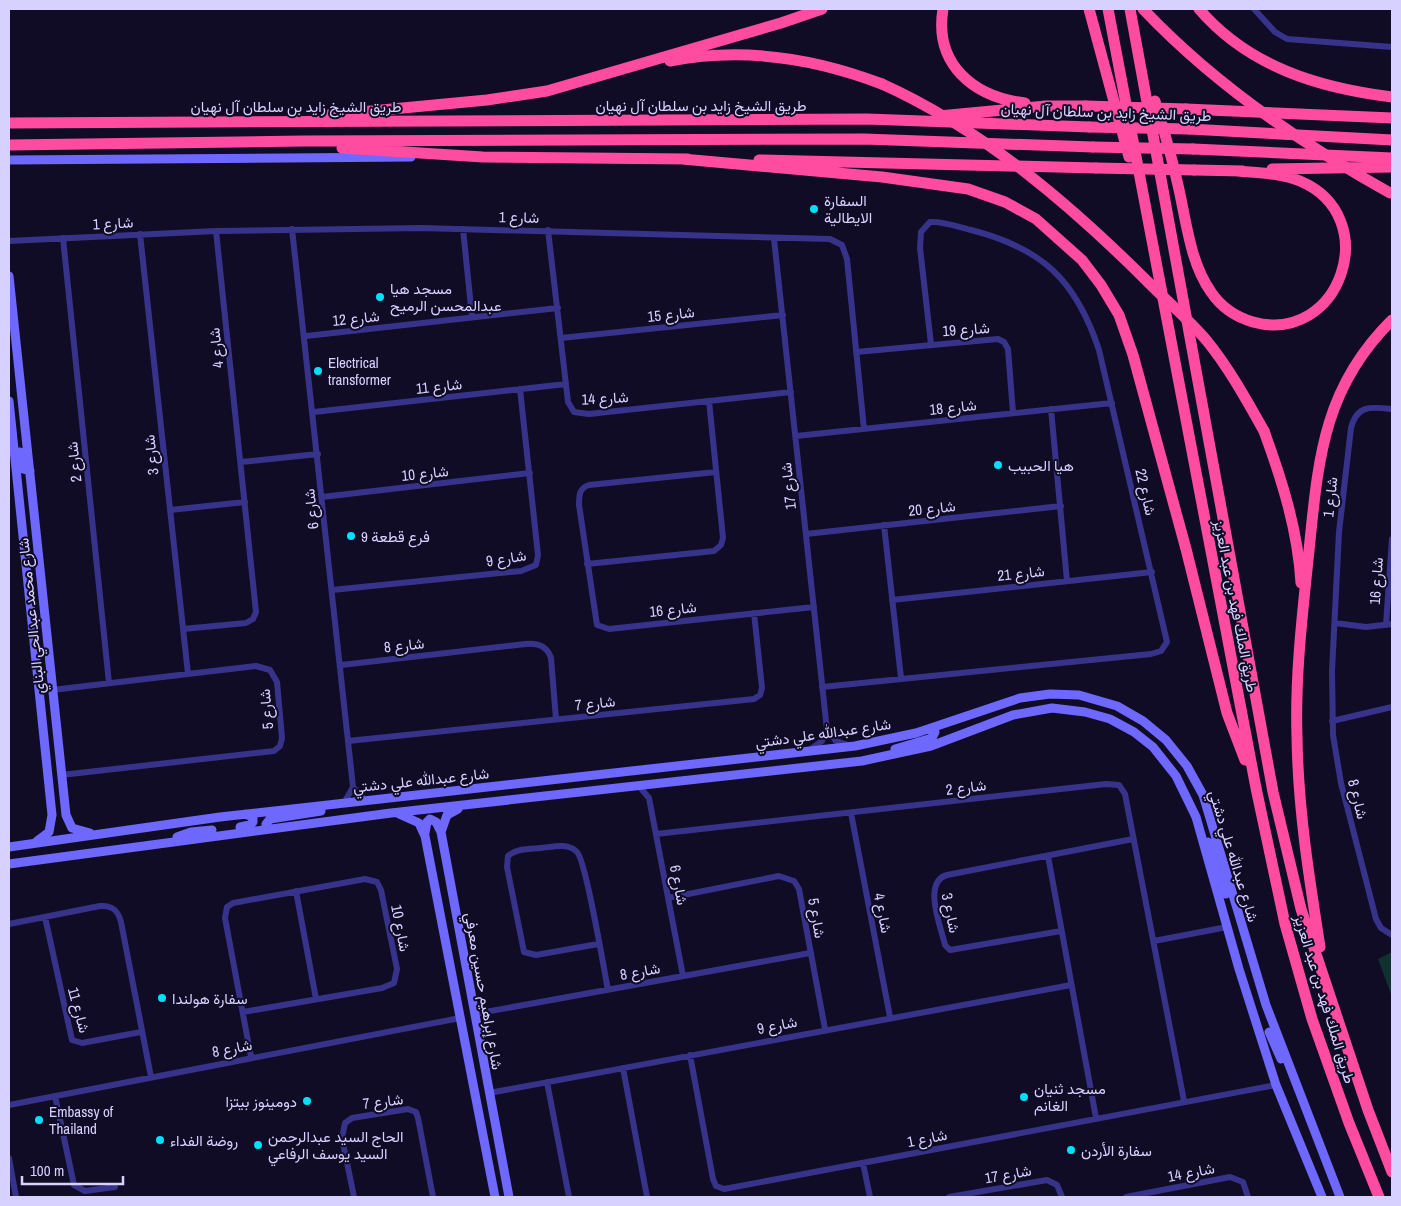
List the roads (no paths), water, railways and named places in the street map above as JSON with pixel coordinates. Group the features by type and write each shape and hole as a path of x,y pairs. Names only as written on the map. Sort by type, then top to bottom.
{"highway":[{"path":"273,121 516,97 618,71 810,15 822,9"},
{"path":"944,9 942,30 946,49 954,66 966,81 993,96 1046,106"},
{"path":"1090,9 1116,114 1142,196"},
{"name":"طريق الملك فهد بن عبد العزيز","path":"1108,9 1142,196 1256,788 1285,924 1312,1019 1348,1123 1379,1197"},
{"name":"طريق الملك فهد بن عبد العزيز","path":"1130,9 1140,54 1273,792 1301,909 1325,976 1368,1110 1392,1172"},
{"path":"1143,9 1185,50 1263,113 1318,151 1391,194"},
{"path":"1199,9 1230,39 1259,59 1294,76 1337,89 1392,97"},
{"path":"1140,54 1170,155 1195,258 1207,286 1223,306 1236,315 1252,321 1277,324 1302,318 1323,304 1341,276 1346,249 1342,224 1330,204 1306,184 1285,177 1237,171"},
{"path":"618,71 703,57 775,56 850,72 914,98 1006,158 1069,206 1208,342 1264,431 1281,476 1294,531 1301,581 1296,736 1301,819 1325,976"},
{"path":"867,120 926,117 1046,106 1186,109 1392,118"},
{"name":"طريق الشيخ زايد بن سلطان آل نهيان","path":"9,123 867,120 1189,130 1392,140"},
{"path":"9,146 303,141 864,139 1193,149 1392,158"},
{"path":"303,141 330,147 483,157 682,159 1237,171 1392,167"},
{"path":"682,159 882,177 968,189 1005,202 1036,219 1082,260 1101,285 1119,315 1133,355 1186,549 1227,713 1256,788"},
{"path":"1301,627 1319,459 1326,430 1336,400 1357,362 1377,335 1392,320"}],"main road":[{"path":"9,160 483,157"},
{"path":"9,167 19,159"},
{"name":"شارع محمد عبدالحي البناي","path":"9,276 67,822 72,828 84,832 105,833"},
{"name":"شارع محمد عبدالحي البناي","path":"9,401 51,823 46,836 28,845"},
{"path":"10,414 17,428 23,469 30,471"},
{"path":"18,485 27,487 33,548 40,570"},
{"name":"شارع عبدالله علي دشتي","path":"9,847 245,814 855,746 928,729 991,706 1035,695 1079,695 1117,706 1134,715 1160,734 1174,748 1198,786 1210,818 1258,983 1290,1071 1340,1197"},
{"name":"شارع عبدالله علي دشتي","path":"9,864 170,841 392,813 875,759 931,746 1025,712 1052,708 1092,714 1119,723 1134,732 1164,759 1186,793 1204,844 1249,1002 1276,1085 1321,1196"},
{"path":"42,724 48,744 55,808 60,813 65,808"},
{"path":"875,759 888,752 932,738 935,732 928,729"},
{"path":"266,829 266,824 270,819 321,811 344,803"},
{"path":"441,832 450,812 470,805"},
{"name":"شارع إبراهيم حسين معرفي","path":"392,813 415,820 423,828 495,1197"},
{"path":"170,841 191,832 250,826 253,822 253,817 245,814"},
{"path":"425,836 426,824 430,819 436,822 441,832"},
{"name":"شارع إبراهيم حسين معرفي","path":"441,832 509,1197"},
{"path":"1204,844 1207,842 1212,844 1230,907 1242,928"},
{"path":"1249,1002 1254,998 1258,1001 1275,1048 1290,1071"},
{"path":"1294,1127 1304,1142 1316,1170 1324,1171 1326,1164"},
{"path":"1321,1196 1323,1189 1328,1188 1334,1197"}],"street":[{"path":"1254,9 1275,32 1287,39 1392,47"},
{"name":"شارع 22","path":"822,687 1158,652 1165,646 1167,636 1099,350 1089,323 1076,299 1054,270 1030,252 1011,242 934,222 923,228 920,242 921,266 931,344"},
{"name":"شارع 1","path":"9,241 292,229 548,230 774,239 830,239 842,246 847,259 864,429"},
{"name":"شارع 6","path":"292,229 306,336 353,787"},
{"path":"463,229 472,317"},
{"name":"شارع 14","path":"548,230 570,408 581,414 791,392"},
{"name":"شارع 4","path":"183,629 243,624 249,622 255,616 256,608 216,231"},
{"name":"شارع 3","path":"140,234 188,674"},
{"name":"شارع 2","path":"63,238 109,684"},
{"name":"شارع 17","path":"774,239 827,730"},
{"name":"شارع 12","path":"306,336 558,308"},
{"name":"شارع 15","path":"561,338 783,315"},
{"name":"شارع 19","path":"856,352 995,338 1004,342 1008,352 1013,413"},
{"name":"شارع 11","path":"314,412 566,384"},
{"name":"شارع 9","path":"332,590 521,571 534,567 538,557 520,389"},
{"path":"588,564 714,551 719,548 722,538 709,401"},
{"name":"شارع 18","path":"796,436 1112,403"},
{"name":"شارع 1","path":"1332,721 1340,515 1352,422 1358,412 1365,407 1392,409"},
{"path":"1051,409 1067,581"},
{"path":"241,462 318,454"},
{"name":"شارع 16","path":"716,472 584,486 580,492 579,501 595,620 600,628 609,629 814,606"},
{"name":"شارع 10","path":"322,497 530,473"},
{"path":"170,510 246,502"},
{"name":"شارع 20","path":"806,534 1061,506"},
{"path":"884,525 900,678"},
{"name":"شارع 16","path":"1389,624 1392,539"},
{"name":"شارع 21","path":"892,600 1152,572"},
{"name":"شارع 7","path":"348,742 756,698 762,688 754,613"},
{"path":"1335,624 1366,627 1389,624"},
{"name":"شارع 8","path":"341,665 538,644 547,650 551,658 556,719"},
{"name":"شارع 5","path":"52,690 256,666 270,670 277,682 282,738 280,746 267,752 61,775"},
{"path":"1332,721 1392,707"},
{"name":"شارع 8","path":"1332,721 1341,784 1376,919 1382,928 1392,935"},
{"path":"805,752 820,744 827,730 836,742 855,746"},
{"path":"649,798 657,783"},
{"name":"شارع 2","path":"656,834 1113,784 1120,786 1125,794 1184,1101"},
{"name":"شارع 6","path":"638,785 649,798 683,976"},
{"path":"344,803 353,787 365,800"},
{"name":"شارع 4","path":"851,813 890,1017"},
{"name":"شارع 3","path":"1061,931 950,950 945,945 934,896 934,886 942,876 1133,839"},
{"path":"598,944 536,955 524,952 507,868 508,856 519,850 560,846 568,846 577,851 582,860 608,990"},
{"path":"1048,856 1096,1118"},
{"name":"شارع 5","path":"668,898 779,876 789,877 796,883 799,889 825,1029"},
{"name":"شارع 10","path":"243,1012 391,985 396,980 397,969 381,890 377,882 365,879 296,891 233,904 226,909 225,918 251,1057"},
{"path":"296,891 316,998"},
{"path":"9,924 106,905 117,911 121,922 151,1077"},
{"name":"شارع 11","path":"46,917 72,1040 82,1043 142,1032"},
{"path":"1154,941 1227,928"},
{"name":"شارع 8","path":"474,1014 810,953"},
{"name":"شارع 9","path":"489,1093 1071,984"},
{"name":"شارع 8","path":"9,1105 460,1018"},
{"name":"شارع 1","path":"690,1055 713,1179 718,1188 731,1188 1276,1085"},
{"path":"622,1068 647,1197"},
{"path":"547,1082 569,1197"},
{"path":"55,1096 74,1185 85,1191 115,1187"},
{"name":"شارع 7","path":"354,1197 342,1138 345,1123 352,1118 408,1109 416,1112 418,1118 432,1197"},
{"path":"9,1158 16,1197"},
{"path":"863,1163 870,1197"},
{"name":"شارع 14","path":"1126,1197 1230,1178 1240,1179 1244,1183 1248,1197"},
{"name":"شارع 17","path":"949,1197 1046,1180 1057,1185 1062,1197"}],"place":[{"name":"السفارة الايطالية","path":"814,209"},
{"name":"مسجد هيا عبدالمحسن الرميح","path":"380,297"},
{"name":"Electrical transformer","path":"318,371"},
{"name":"هيا الحبيب","path":"998,465"},
{"name":"فرع قطعة 9","path":"351,536"},
{"name":"سفارة هولندا","path":"162,998"},
{"name":"مسجد ثنيان الغانم","path":"1024,1097"},
{"name":"دومينوز بيتزا","path":"307,1101"},
{"name":"Embassy of Thailand","path":"39,1120"},
{"name":"روضة الفداء","path":"160,1140"},
{"name":"الحاج السيد عبدالرحمن السيد يوسف الرفاعي","path":"258,1145"},
{"name":"سفارة الأردن","path":"1071,1150"}]}
